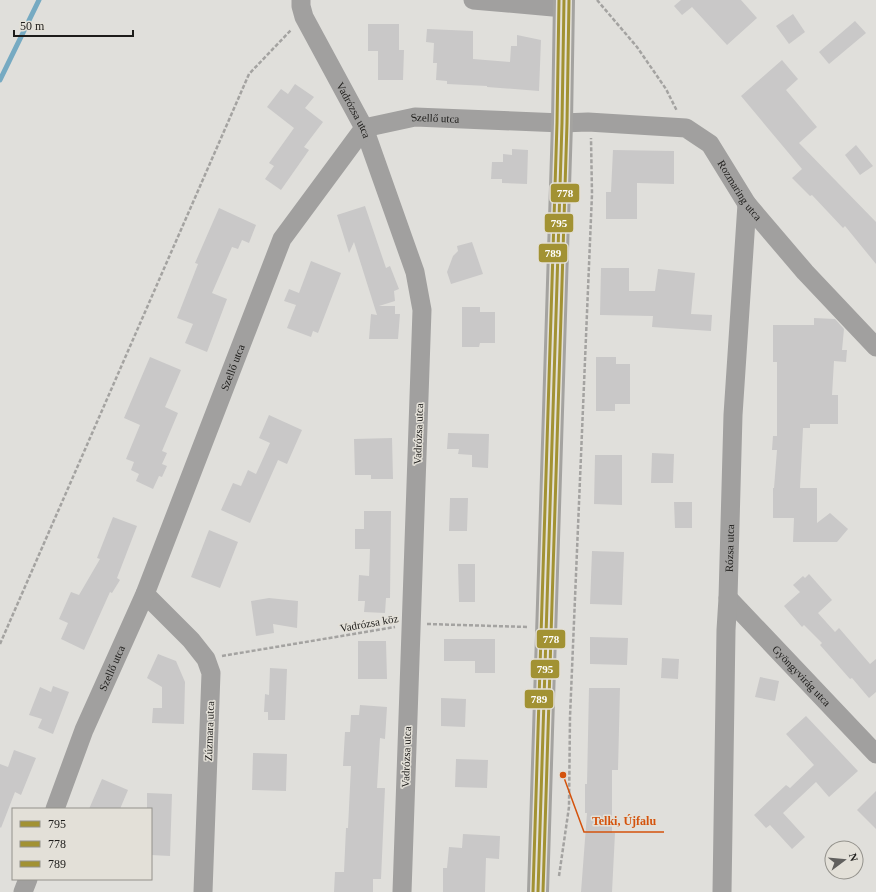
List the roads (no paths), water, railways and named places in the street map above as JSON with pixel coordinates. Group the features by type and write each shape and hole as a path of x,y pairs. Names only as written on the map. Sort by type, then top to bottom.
{"main road":[{"path":"538,892 562,123 564,4"}],"street":[{"path":"473,0 564,4"},
{"name":"Vadrózsa utca","path":"303,9 364,128 415,272 422,310 410,624 402,892"},
{"name":"Szellő utca","path":"54,808 84,730 146,594 282,239 364,128 415,117 562,123"},
{"name":"Rozmaring utca","path":"562,123 588,122 686,128 710,144 746,204 805,272 876,347"},
{"name":"Rózsa utca","path":"722,892 726,630 733,415 746,204"},
{"name":"Zúzmara utca","path":"146,594 191,640 206,659 211,673 203,892"},
{"name":"Gyöngyvirág utca","path":"728,598 876,754"},
{"path":"23,892 28,880"}],"waterway":[{"path":"0,80 39,0"}],"place":[{"name":"Telki, Újfalu","path":"563,775"}]}
